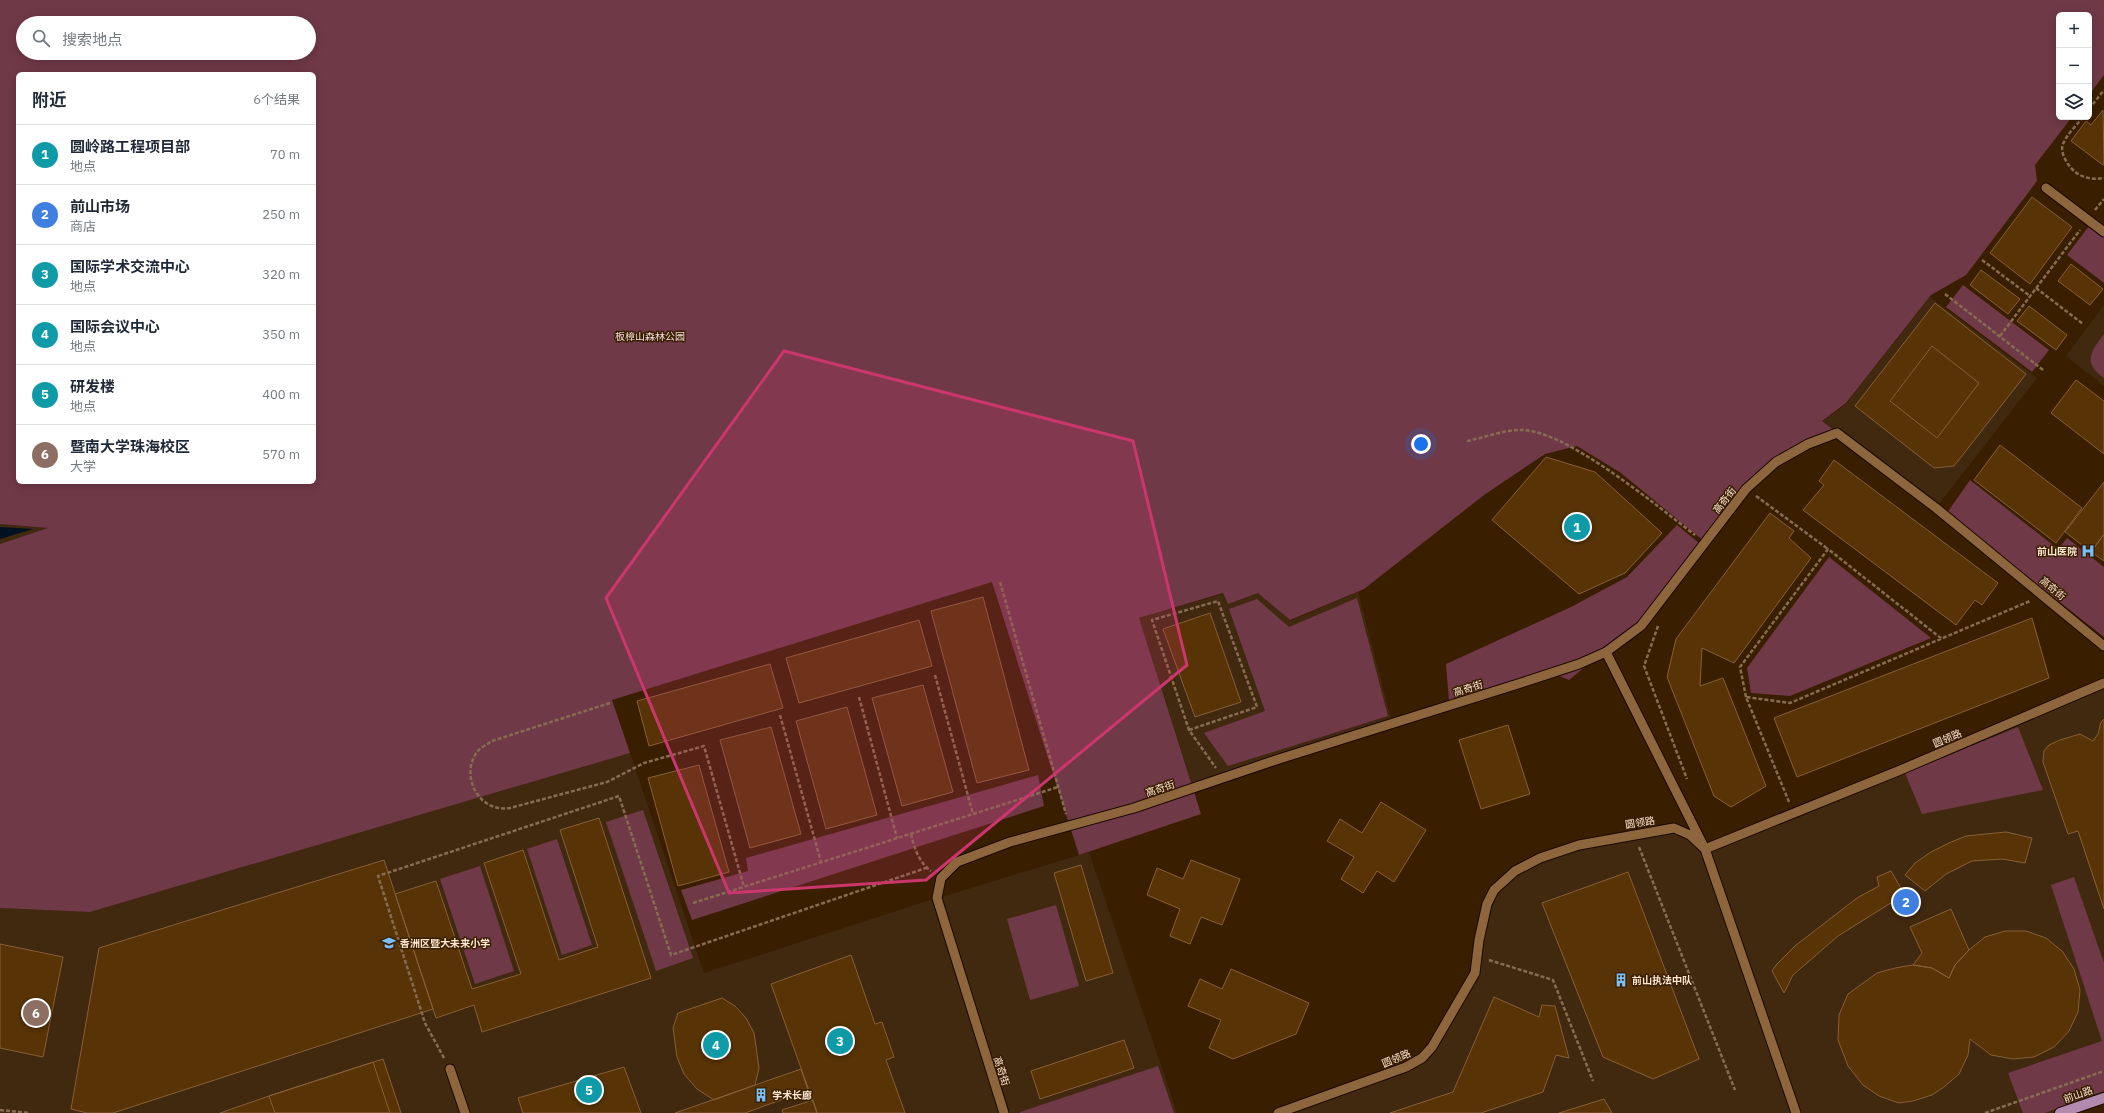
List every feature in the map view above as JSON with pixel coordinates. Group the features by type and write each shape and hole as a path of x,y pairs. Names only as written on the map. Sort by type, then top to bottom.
{"main road":[{"name":"前山路","path":"2060,1113 2104,1098"}],"lane":[{"path":"2046,188 2104,232"},
{"name":"高奇街","path":"1004,1113 937,898 941,878 957,862 1010,842 1134,808 1521,683 1579,664 1606,652 1641,626 1746,489 1776,462 1808,444 1838,433 1936,508 2104,646"},
{"path":"1606,652 1705,848 1796,1113"},
{"name":"圆领路","path":"1278,1113 1406,1067 1422,1058 1432,1046 1475,973 1487,904 1494,890 1514,871 1540,858 1579,845 1674,828 1690,835 1705,848 1794,814 2104,683"},
{"path":"450,1069 465,1113"}],"path":[{"path":"2092,105 2104,90"},
{"path":"2081,120 2063,143 2062,152 2069,166 2079,176 2093,180 2104,178"},
{"path":"2000,336 2088,220"},
{"path":"1982,260 2030,296"},
{"path":"2036,288 2083,324"},
{"path":"1945,294 2043,370"},
{"path":"1466,441 1520,430 1543,434 1576,450 1618,477 1705,543"},
{"path":"1746,489 1828,548 1942,639"},
{"path":"1794,814 1746,697 1740,667 1828,548"},
{"path":"1000,582 1070,826"},
{"path":"1746,697 1790,704 2044,596"},
{"path":"1189,730 1257,707 1218,601 1152,620 1189,730 1223,778"},
{"path":"1658,604 1658,628 1644,666 1688,784"},
{"path":"935,675 973,814"},
{"path":"859,697 897,838"},
{"path":"610,703 492,741 482,746 475,754 471,775 479,796 484,804 502,810 510,808 608,782 644,763 704,746 744,887"},
{"path":"780,716 822,862"},
{"path":"693,903 1058,787"},
{"path":"450,1069 425,1023 378,876 618,796 671,955 926,868"},
{"path":"911,834 918,857 926,868 941,878"},
{"path":"1634,834 1735,1090"},
{"path":"1477,957 1554,980 1593,1081"},
{"path":"1985,1113 2104,1071"},
{"path":"0,1110 30,1113"}],"highlighted area":[{"path":"784,351 1133,441 1187,665 926,880 729,893 606,598"}],"shaded area":[{"path":"1930,297 2037,378 1936,508 1822,422 1846,404"},
{"path":"2104,305 2104,386 2066,356"},
{"path":"0,524 49,528 0,544"},
{"path":"1358,592 1392,723 1193,788 1139,618 1223,594 1228,604 1259,593 1290,621"},
{"path":"2104,683 2104,1098 2060,1113 1279,1113 1422,1058 1475,973 1487,904 1515,871 1579,845 1674,828 1705,849"},
{"path":"630,753 704,973 937,898 1005,1113 0,1113 0,908 90,912"},
{"path":"1089,852 1177,1113 1006,1113 938,898"}],"green space":[{"name":"板樟山森林公园","path":"0,0 2104,0 2104,75 2092,91 2092,12 2056,12 2056,120 2070,120 2035,165 2037,181 1966,275 1931,295 1846,403 1822,421 1837,433 1775,462 1705,542 1621,473 1577,446 1545,454 1484,495 1364,589 1290,620 1258,593 1228,604 1223,593 1139,618 1201,814 1079,855 992,582 612,700 630,753 90,912 0,908 0,544 48,528 0,524"},
{"path":"2089,226 2104,237 2104,283 2067,255"},
{"path":"1963,285 2049,350 2032,372 1946,307"},
{"path":"2104,334 2104,378 2093,367 2091,357 2092,351"},
{"path":"1970,480 2058,549 2067,538 2104,567 2104,637 1947,513"},
{"path":"1677,525 1699,543 1639,622 1569,680 1547,671 1449,701 1446,664 1571,607 1627,577"},
{"path":"1829,557 1931,638 1790,696 1751,693 1747,668"},
{"path":"1357,598 1388,716 1228,766 1204,733 1265,711 1229,609 1257,599 1289,627"},
{"path":"2018,727 2043,790 1922,814 1905,773"},
{"path":"1038,775 1044,806 692,920 681,890 748,871 746,858"},
{"path":"643,810 693,958 656,971 606,822"},
{"path":"557,839 592,945 562,955 527,849"},
{"path":"480,866 514,971 475,984 440,879"},
{"path":"2074,877 2104,963 2104,1091 2045,1113 2023,1113 2008,1073 2102,1041 2051,885"},
{"path":"1056,905 1079,986 1030,1000 1007,919"},
{"path":"1158,1066 1174,1113 1020,1113 1020,1112"}],"water":[{"path":"0,527 33,529 0,539"}],"building":[{"path":"2103,110 2103,165 2071,141 2086,121 2091,125"},
{"path":"2032,197 2072,227 2030,284 1990,253"},
{"path":"2071,264 2103,289 2090,305 2058,281"},
{"path":"1981,270 2020,299 2008,314 1970,285"},
{"path":"1935,303 2026,374 1954,466 1934,468 1855,406"},
{"path":"2029,306 2067,335 2056,350 2017,321"},
{"path":"1932,346 1979,383 1937,438 1890,401"},
{"path":"2076,380 2104,401 2104,454 2051,413"},
{"path":"2000,445 2082,508 2056,543 1974,480"},
{"path":"1546,457 1595,472 1662,533 1625,573 1579,594 1492,520"},
{"path":"1834,460 1998,583 1982,605 1975,600 1956,625 1803,510 1824,485 1819,481"},
{"path":"2104,482 2104,534 2091,552 2065,532"},
{"path":"1770,513 1794,531 1789,538 1811,558 1734,663 1702,648 1700,686 1723,678 1766,786 1731,807 1714,796 1667,677 1676,639"},
{"path":"2104,534 2104,561 2091,552"},
{"path":"983,597 1029,770 977,783 931,611"},
{"path":"1210,613 1241,702 1195,717 1163,629"},
{"path":"2032,618 2049,678 1797,777 1774,718"},
{"path":"919,620 932,666 799,703 786,658"},
{"path":"770,664 783,708 649,746 637,701"},
{"path":"923,685 953,792 902,806 872,698"},
{"path":"847,707 877,815 826,829 796,721"},
{"path":"2104,719 2104,909 2078,831 2068,834 2043,762 2044,751 2049,745 2060,740 2080,734 2093,741 2098,734 2101,722"},
{"path":"1508,725 1530,794 1481,809 1459,740"},
{"path":"771,727 801,834 750,848 720,740"},
{"path":"699,765 729,872 678,886 648,778"},
{"path":"1381,802 1426,830 1394,882 1377,871 1363,893 1341,879 1354,857 1327,841 1340,819 1362,833"},
{"path":"599,818 651,978 482,1032 474,1005 436,1018 395,894 436,881 472,989 521,974 484,863 523,850 559,960 598,947 560,830"},
{"path":"2006,832 2032,838 2025,863 2002,859 1972,861 1946,874 1925,891 1905,875 1915,863 1931,852 1949,843 1966,836"},
{"path":"384,860 433,1009 113,1113 87,1113 71,1109 99,948"},
{"path":"1191,860 1240,879 1222,925 1201,917 1190,944 1170,936 1180,909 1147,895 1157,868 1183,879"},
{"path":"1081,865 1113,973 1086,981 1054,873"},
{"path":"1891,871 1906,897 1889,904 1838,936 1793,975 1784,993 1772,971 1777,964 1795,946 1857,898 1879,886 1877,877"},
{"name":"前山执法中队","path":"1628,872 1699,1059 1653,1079 1603,1057 1542,903"},
{"path":"1951,909 1969,950 1955,965 1949,978 1932,968 1913,965 1922,953 1910,927"},
{"path":"2005,931 2026,931 2046,938 2062,951 2074,969 2080,990 2078,1012 2069,1031 2054,1047 2034,1057 2013,1059 1991,1055 1970,1039 1968,1055 1959,1074 1932,1095 1913,1101 1899,1103 1879,1096 1863,1085 1848,1066 1838,1040 1839,1015 1848,994 1877,973 1913,965 1932,968 1949,978 1955,965 1969,950 1985,937"},
{"path":"0,944 63,957 43,1057 0,1048"},
{"path":"851,955 875,1024 882,1022 894,1057 886,1060 905,1113 817,1113 771,984"},
{"path":"1231,969 1309,1003 1296,1034 1233,1059 1209,1048 1221,1020 1188,1006 1200,979 1222,989"},
{"path":"1494,997 1539,1017 1542,1005 1555,1006 1569,1058 1556,1055 1543,1092 1481,1113 1390,1113 1453,1092"},
{"path":"722,998 735,1006 746,1018 754,1033 759,1068 755,1085 714,1100 697,1089 684,1074 677,1057 673,1028 678,1013"},
{"path":"1124,1040 1134,1068 1040,1099 1031,1071"},
{"path":"383,1059 401,1113 220,1113 269,1096"},
{"path":"373,1062 390,1113 275,1113 269,1096"},
{"path":"624,1067 641,1113 523,1113 518,1098"},
{"name":"学术长廊","path":"801,1069 808,1090 745,1113 675,1113"},
{"path":"1604,1099 1612,1113 1559,1113"},
{"path":"813,1100 817,1113 783,1113 782,1110"}],"place":[{"name":"圆岭路工程项目部","path":"1577,527"},
{"name":"前山医院","path":"2088,551"},
{"name":"前山市场","path":"1906,902"},
{"name":"香洲区暨大未来小学","path":"389,943"},
{"name":"前山执法中队","path":"1621,980"},
{"name":"暨南大学珠海校区","path":"36,1013"},
{"name":"国际学术交流中心","path":"840,1041"},
{"name":"国际会议中心","path":"716,1045"},
{"name":"研发楼","path":"589,1090"},
{"name":"学术长廊","path":"761,1095"}]}
